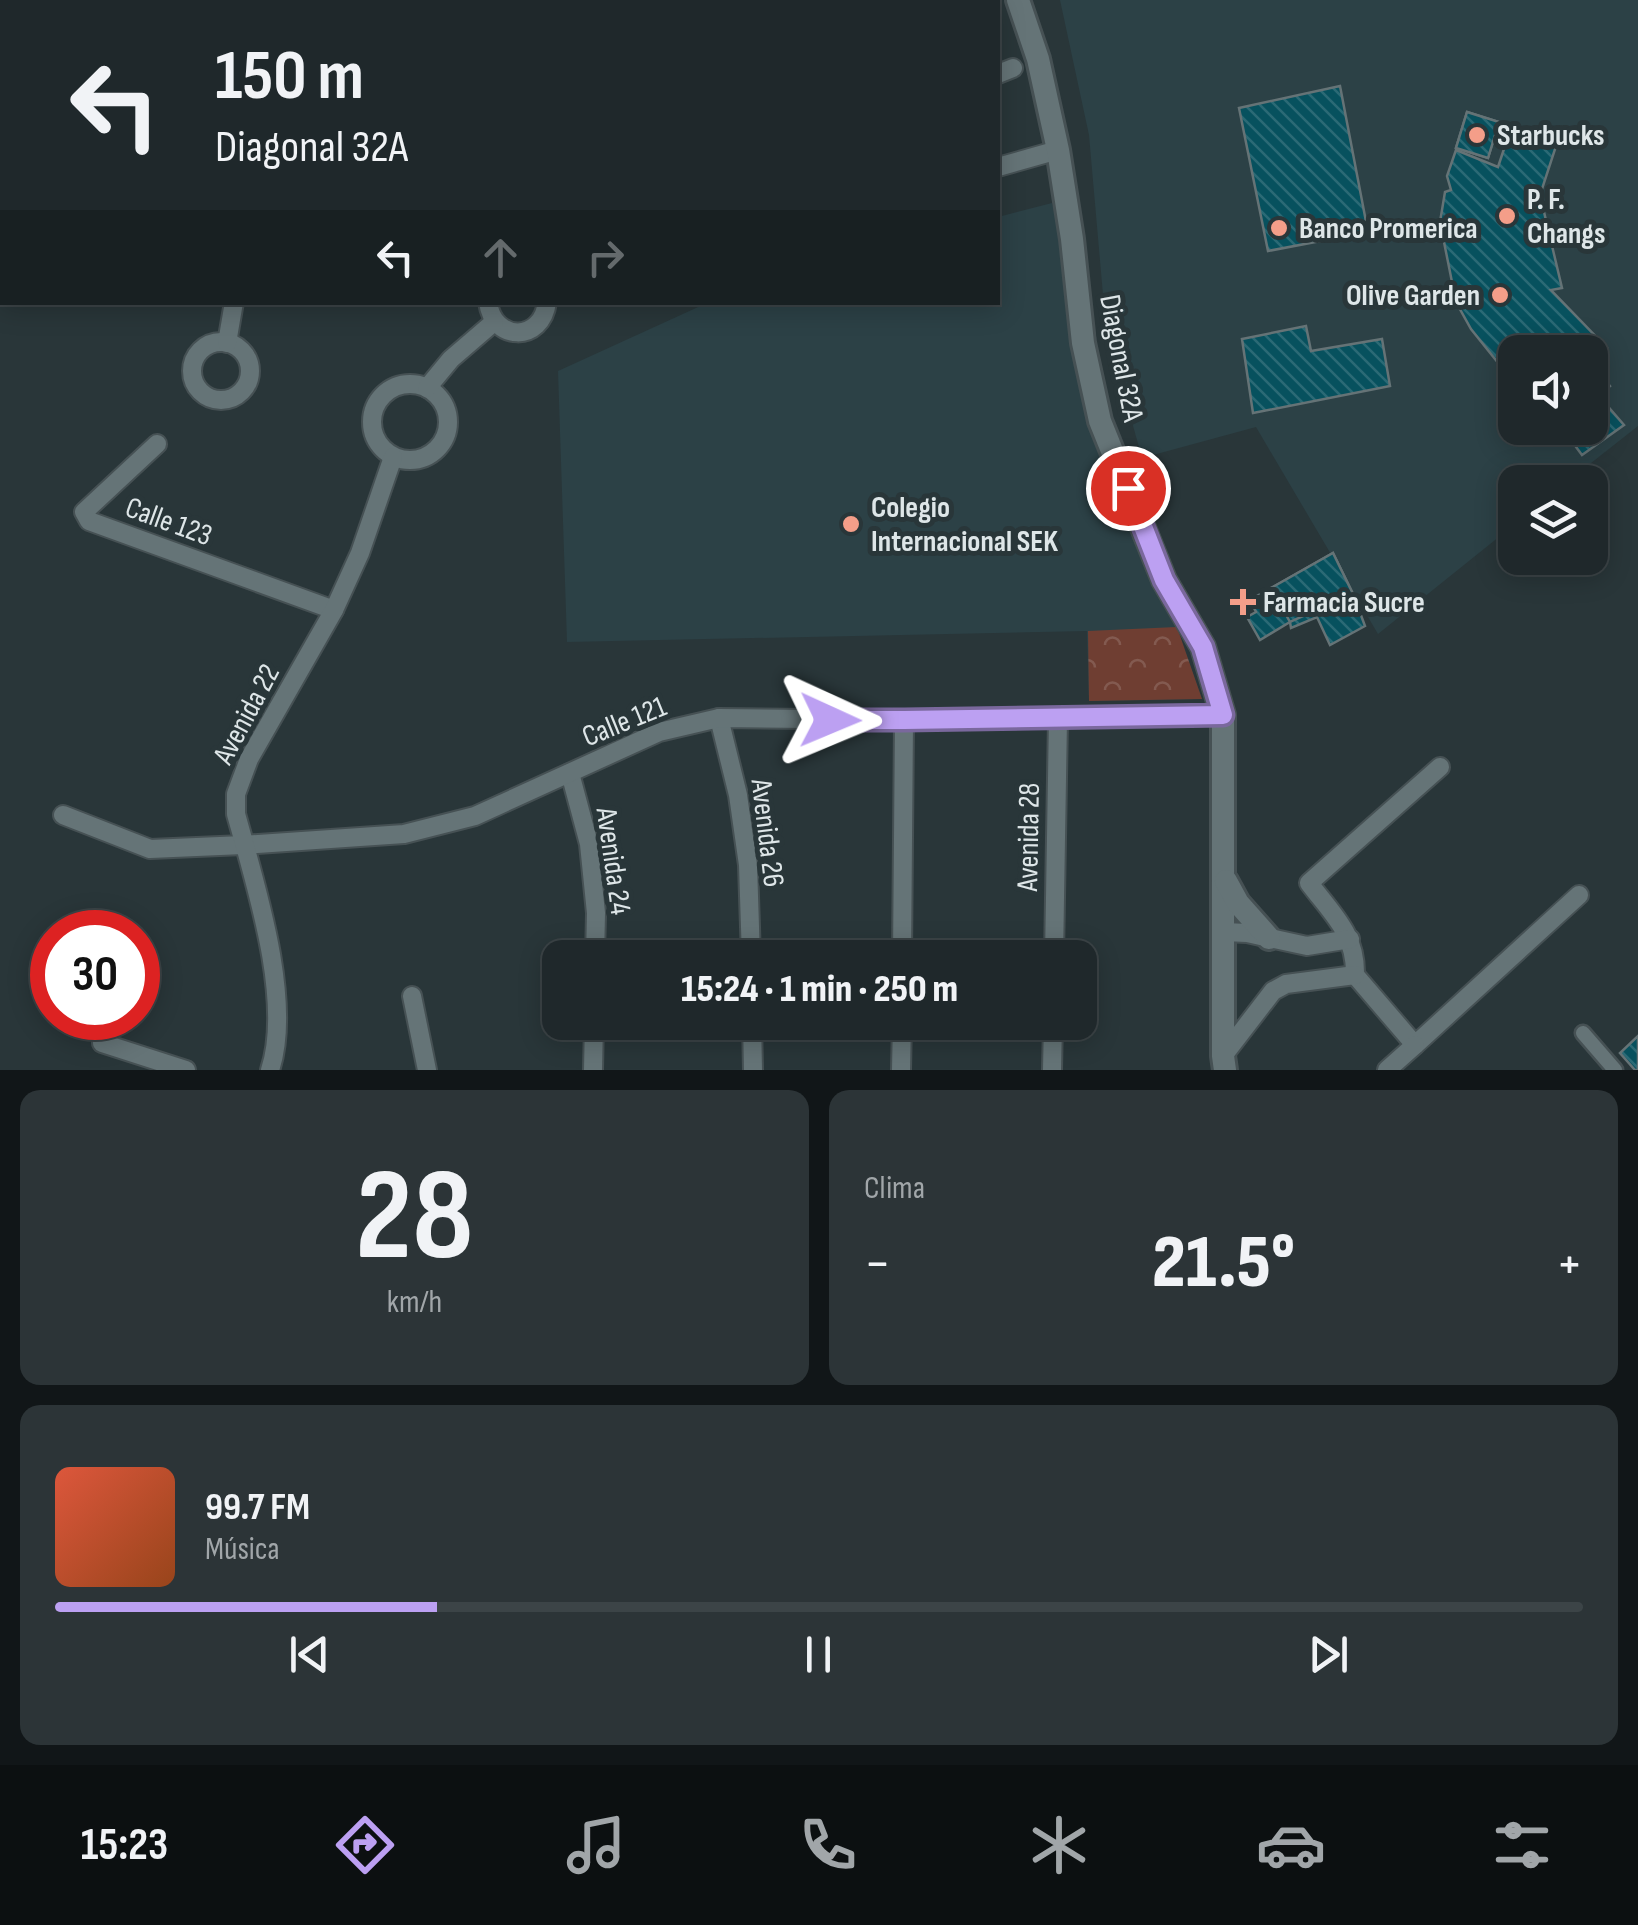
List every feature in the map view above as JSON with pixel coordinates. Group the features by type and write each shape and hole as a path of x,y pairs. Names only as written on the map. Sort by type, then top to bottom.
{"street":[{"name":"Diagonal 32A","path":"1018,0 1038,60 1058,150 1083,343 1100,421 1164,580 1203,647 1223,715 1224,1063"},
{"path":"1000,166 1058,150"},
{"path":"227,343 233,305"},
{"path":"489,305 494,322 510,332 529,330 543,318 546,305"},
{"path":"426,388 451,359 494,322"},
{"path":"398,386 426,388 446,410 444,439 435,451 422,458 393,456 374,435 372,420 376,406 398,386"},
{"name":"Calle 123","path":"157,444 84,512 89,521 334,610"},
{"name":"Avenida 22","path":"270,1070 278,1021 270,948 243,846 236,794 242,774 334,610 360,553 393,456"},
{"name":"Calle 121","path":"63,816 150,849 404,834 475,816 660,732 719,718 904,720 1223,715"},
{"name":"Avenida 26","path":"719,718 738,795 748,865 750,940"},
{"name":"Avenida 28","path":"1054,940 1058,718"},
{"path":"902,940 904,720"},
{"path":"1415,1045 1354,975 1355,956 1350,939 1309,883 1440,767"},
{"name":"Avenida 24","path":"570,772 589,844 596,940"},
{"path":"1224,877 1238,903 1269,938"},
{"path":"1387,1070 1579,895"},
{"path":"1224,932 1308,946 1350,939"},
{"path":"1224,1063 1273,991 1286,984 1354,975"},
{"path":"412,996 427,1070"},
{"path":"1583,1034 1615,1070"},
{"path":"593,1070 594,1040"},
{"path":"753,1040 754,1070"},
{"path":"902,1040 902,1070"},
{"path":"1052,1040 1052,1070"},
{"path":"102,1043 186,1070"}],"shaded area":[{"path":"1060,0 1638,0 1638,426 1589,465 1498,465 1498,538 1378,634 1256,427 1142,458 1106,329 1089,135"},
{"name":"Colegio Internacional SEK","path":"1052,203 1103,421 1202,699 1089,701 1087,631 567,642 558,371 703,305 1000,305 1000,216"}],"green space":[{"path":"1177,627 1202,699 1089,701 1088,631"}],"building":[{"path":"1340,86 1368,232 1268,251 1239,108"},
{"name":"Starbucks","path":"1467,112 1499,122 1488,158 1456,148"},
{"name":"Starbucks","path":"1467,112 1499,122 1488,158 1456,148"},
{"path":"1510,131 1558,140 1540,195 1562,288 1551,290 1594,335 1498,335 1498,363 1471,329 1456,302 1440,222 1445,192 1451,190 1447,176 1456,150 1498,167"},
{"path":"1306,326 1311,351 1382,339 1390,386 1253,413 1242,339"},
{"path":"1608,406 1624,425 1608,436"},
{"path":"1575,445 1596,445 1582,455"},
{"path":"1333,553 1365,626 1330,645 1317,617 1291,628 1290,622 1260,640 1247,617 1256,612 1250,600"},
{"path":"1333,553 1353,594 1290,622 1271,588"},
{"path":"1638,1036 1638,1070 1635,1070 1620,1053"}],"place":[{"name":"Starbucks","path":"1477,135"},
{"name":"P. F. Changs","path":"1507,216"},
{"name":"Banco Promerica","path":"1279,228"},
{"name":"Olive Garden","path":"1500,295"},
{"name":"Colegio Internacional SEK","path":"851,524"},
{"name":"Farmacia Sucre","path":"1243,602"}],"route":[{"path":"830,720 1223,715 1203,647 1164,580 1128,488"}]}
